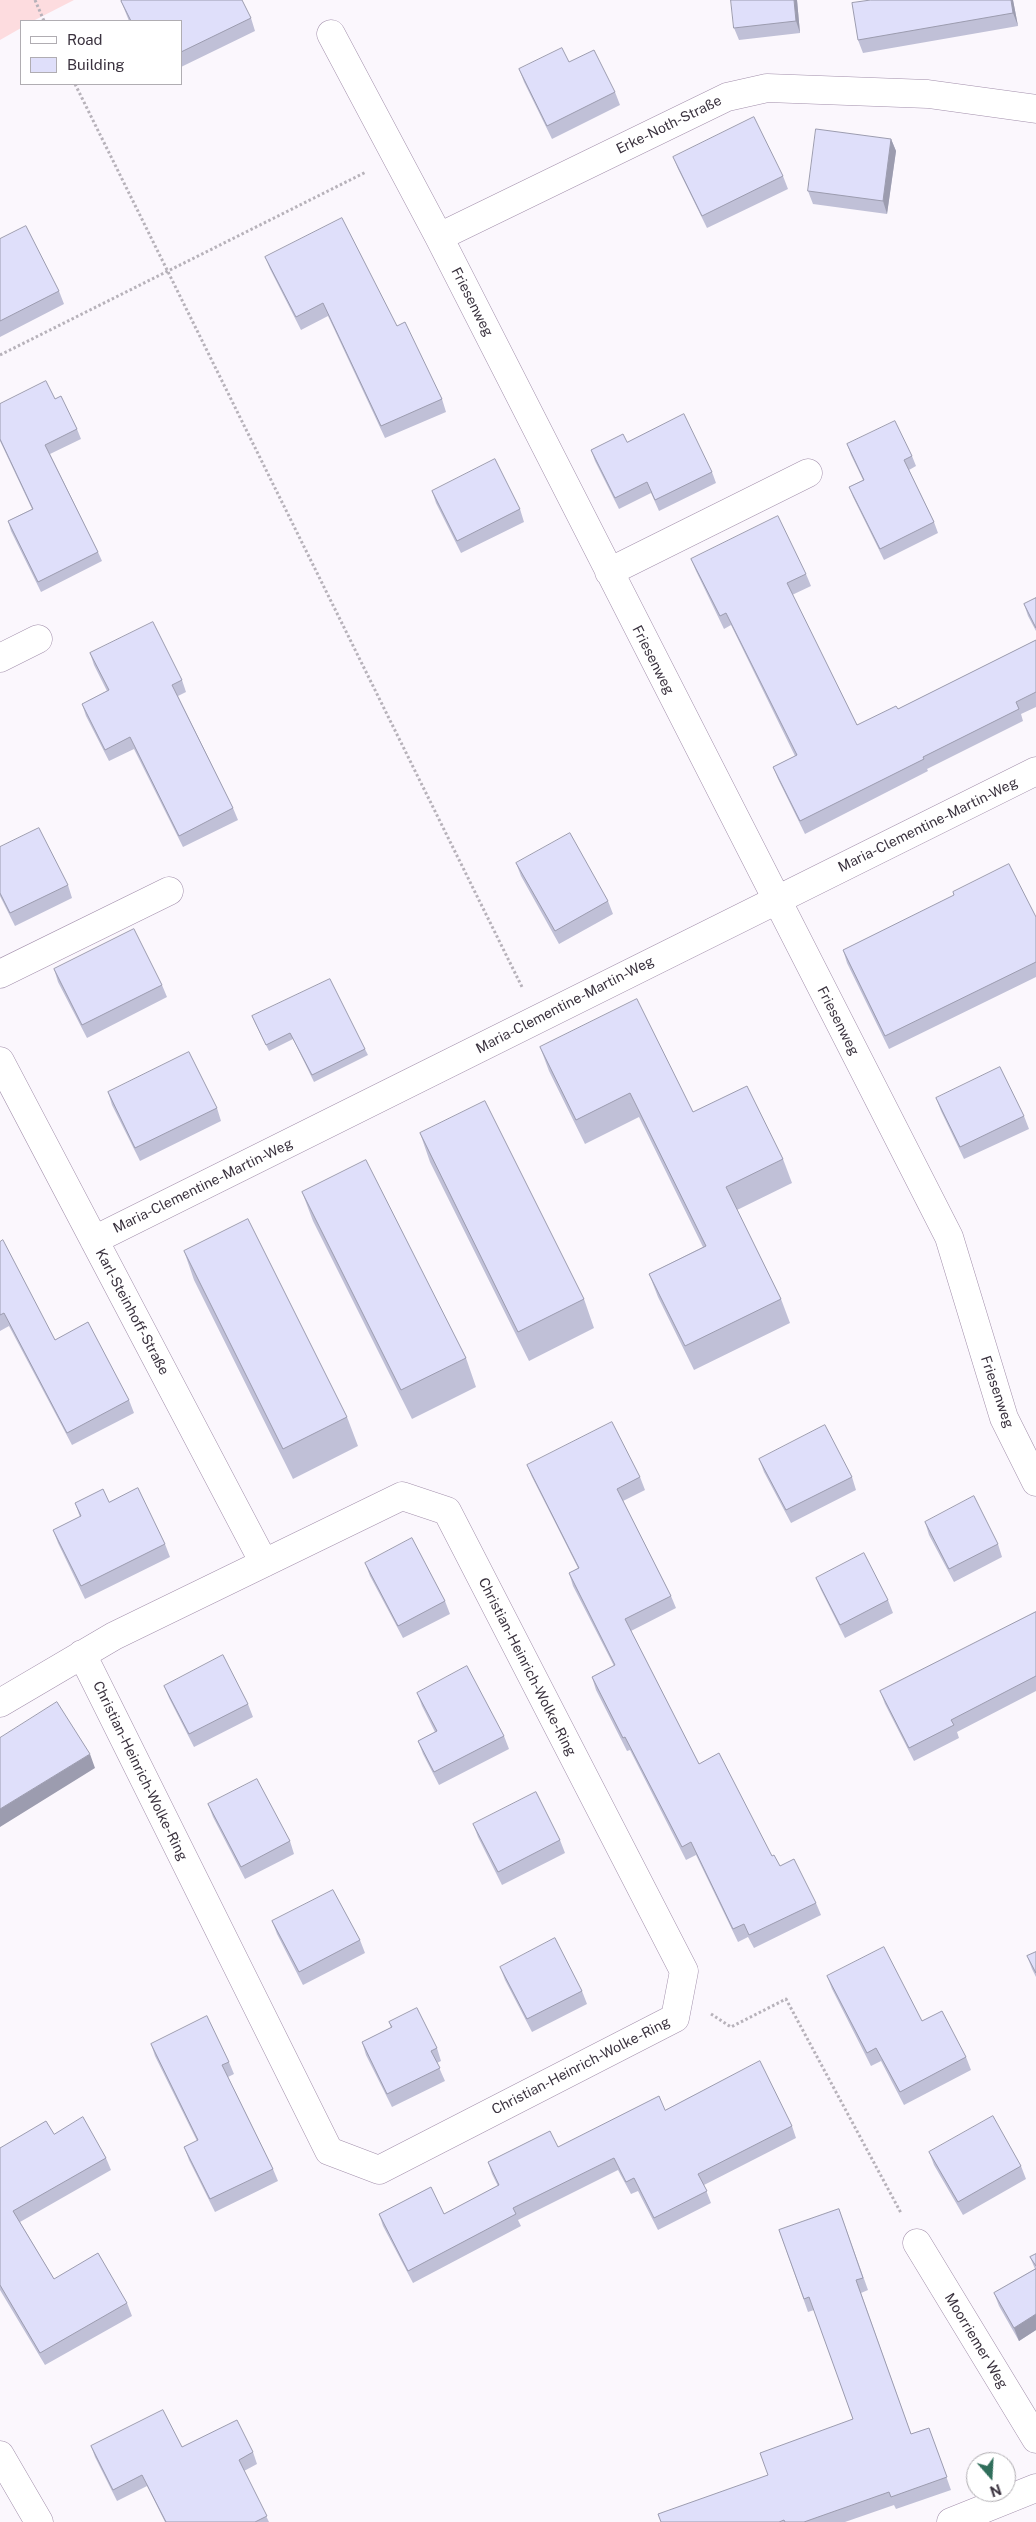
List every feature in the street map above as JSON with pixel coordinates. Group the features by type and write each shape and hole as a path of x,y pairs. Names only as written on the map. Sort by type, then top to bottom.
{"street":[{"name":"Friesenweg","path":"331,34 439,238 949,1237 1004,1418 1036,1482"},
{"name":"Erke-Noth-Straße","path":"439,238 727,96 767,88 928,94 1036,109"},
{"path":"609,572 808,473"},
{"path":"0,658 38,639"},
{"name":"Maria-Clementine-Martin-Weg","path":"94,1240 775,899 1036,772"},
{"path":"0,974 169,891"},
{"name":"Karl-Steinhoff-Straße","path":"0,1060 264,1563"},
{"name":"Christian-Heinrich-Wolke-Ring","path":"0,1702 82,1654 114,1636 402,1496 447,1511 684,1971 675,2018 379,2170 329,2151 82,1654"},
{"name":"Moorriemer Weg","path":"917,2243 1036,2439"},
{"path":"0,2454 39,2522"},
{"path":"951,2522 1036,2488"}],"path":[{"path":"35,0 44,20"},
{"path":"75,85 538,1019"},
{"path":"0,355 396,157"},
{"path":"680,1993 731,2027 786,1999 917,2243"}],"shaded area":[{"path":"0,0 74,0 35,20 20,20 20,29 0,40"}],"building":[{"path":"242,0 251,18 182,52 182,20 130,20 121,1"},
{"path":"731,0 794,0 796,21 734,28"},
{"path":"871,0 1011,0 1013,13 858,40 852,3"},
{"path":"562,48 569,62 594,50 615,92 547,126 519,69"},
{"path":"754,117 783,176 702,216 673,157"},
{"path":"816,129 891,139 883,201 808,191"},
{"path":"342,218 397,326 405,322 442,399 381,426 323,303 296,317 265,257"},
{"path":"26,226 59,291 0,321 0,239"},
{"path":"46,381 55,399 61,396 77,429 45,445 98,552 38,582 8,521 33,509 0,439 0,404"},
{"path":"684,414 712,472 655,500 647,482 615,498 591,450 623,434 627,442"},
{"path":"895,421 912,456 904,460 934,522 880,549 849,487 864,480 847,444"},
{"path":"495,459 520,509 457,541 432,491"},
{"path":"778,516 806,574 787,583 857,725 896,706 898,709 1036,640 1036,692 1016,702 1019,709 800,821 773,767 797,755 726,613 720,616 691,559"},
{"path":"1036,598 1036,628 1024,604"},
{"path":"153,622 182,680 172,685 233,808 179,836 130,737 105,750 82,704 109,690 90,653"},
{"path":"39,828 68,885 10,913 0,893 0,847"},
{"path":"570,833 608,901 555,931 516,863"},
{"path":"1009,864 1036,917 1036,962 885,1036 843,950 954,895 953,892"},
{"path":"134,929 162,985 82,1025 54,969"},
{"path":"330,979 365,1049 312,1075 290,1033 266,1045 252,1016"},
{"path":"637,999 693,1112 747,1086 783,1159 726,1187 781,1299 685,1346 649,1274 706,1246 630,1093 576,1120 540,1047"},
{"path":"189,1052 217,1108 135,1148 108,1092"},
{"path":"1000,1067 1024,1116 960,1147 936,1098"},
{"path":"485,1101 584,1299 518,1332 420,1133"},
{"path":"366,1160 466,1358 401,1390 302,1192"},
{"path":"248,1219 347,1417 283,1449 184,1251"},
{"path":"3,1240 55,1340 88,1322 129,1400 67,1433 4,1313 0,1315 0,1242"},
{"path":"612,1422 640,1477 617,1489 671,1596 625,1619 699,1764 719,1753 772,1856 774,1855 780,1866 794,1859 816,1903 749,1935 744,1924 733,1929 691,1842 682,1847 592,1677 615,1665 569,1573 579,1568 527,1465"},
{"path":"825,1425 852,1477 786,1510 759,1459"},
{"path":"138,1488 165,1544 81,1586 53,1530 81,1516 75,1503 103,1489 109,1502"},
{"path":"974,1496 998,1544 949,1569 925,1522"},
{"path":"412,1538 445,1601 398,1626 365,1563"},
{"path":"864,1553 888,1600 840,1625 816,1578"},
{"path":"1036,1612 1036,1676 951,1720 954,1725 909,1748 880,1691"},
{"path":"223,1655 248,1704 189,1734 164,1686"},
{"path":"467,1666 504,1736 434,1772 418,1741 437,1731 417,1693"},
{"path":"57,1702 90,1754 0,1809 0,1738"},
{"path":"257,1779 290,1841 241,1867 208,1804"},
{"path":"536,1792 560,1840 498,1872 473,1824"},
{"path":"333,1890 360,1940 299,1972 272,1921"},
{"path":"555,1938 582,1991 527,2019 500,1967"},
{"path":"884,1947 922,2021 942,2011 966,2057 900,2092 876,2048 867,2053 827,1976"},
{"path":"1036,1952 1036,1973 1027,1956"},
{"path":"417,2008 437,2048 431,2051 440,2068 387,2094 362,2042 392,2027 389,2022"},
{"path":"207,2016 229,2062 222,2065 273,2169 210,2199 184,2147 198,2140 151,2044"},
{"path":"760,2061 792,2126 698,2174 707,2191 654,2218 634,2178 626,2182 614,2158 513,2208 516,2214 408,2271 379,2214 431,2187 444,2214 499,2185 488,2162 550,2131 558,2147 659,2096 665,2110"},
{"path":"993,2116 1021,2166 958,2202 929,2152"},
{"path":"83,2117 106,2158 13,2211 54,2279 98,2253 127,2303 40,2353 0,2285 0,2148 46,2121 54,2134"},
{"path":"839,2209 863,2278 856,2280 911,2434 929,2428 947,2477 891,2497 889,2492 804,2522 785,2522 784,2520 779,2522 661,2522 658,2514 768,2475 760,2453 853,2419 809,2297 804,2299 779,2230"},
{"path":"1036,2254 1036,2266 1030,2257"},
{"path":"1036,2269 1036,2314 1014,2328 994,2293"},
{"path":"163,2410 182,2447 237,2420 253,2452 239,2460 267,2516 255,2522 166,2522 142,2475 113,2490 91,2446"}]}
